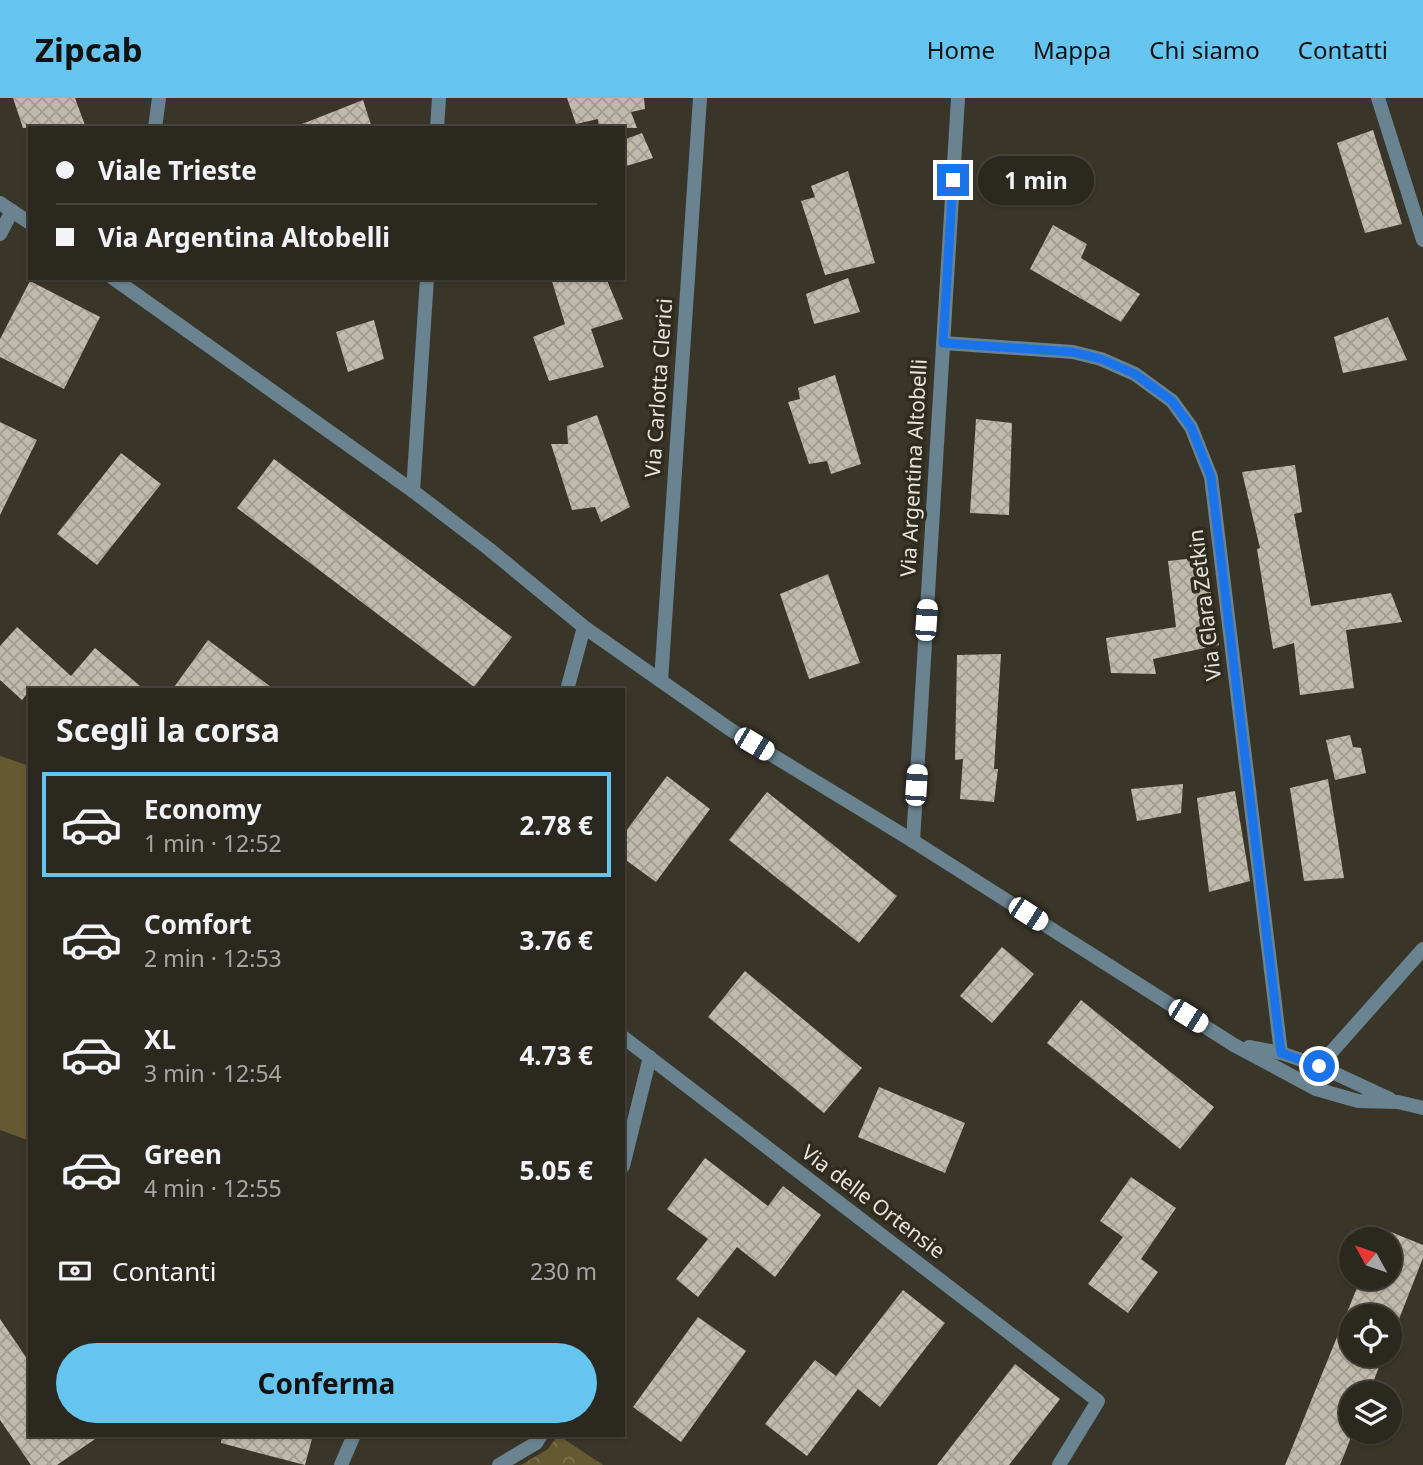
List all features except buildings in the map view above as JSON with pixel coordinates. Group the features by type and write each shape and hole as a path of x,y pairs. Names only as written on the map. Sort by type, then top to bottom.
{"street":[{"path":"155,126 159,98"},
{"path":"437,126 439,98"},
{"name":"Via Carlotta Clerici","path":"661,681 700,98"},
{"name":"Via Argentina Altobelli","path":"913,841 958,98"},
{"path":"1378,98 1423,240"},
{"path":"0,234 6,207 28,222"},
{"path":"413,491 427,280"},
{"path":"133,285 413,491 584,627 731,730 913,841 1234,1045 1316,1089 1358,1101 1398,1102"},
{"name":"Via Clara Zetkin","path":"943,343 1073,352 1101,359 1135,374 1172,401 1191,427 1211,477 1281,1053"},
{"path":"568,688 584,627"},
{"path":"1319,1066 1423,948"},
{"name":"Via delle Ortensie","path":"625,1038 1098,1401 1059,1465"},
{"path":"1234,1045 1281,1053 1319,1066 1398,1102 1423,1108"},
{"path":"625,1158 650,1057"},
{"path":"341,1465 353,1437"},
{"path":"499,1465 536,1443 540,1437"}],"green space":[{"path":"0,756 28,765 28,1140 0,1130"},
{"path":"557,1437 561,1437 603,1465 521,1465 548,1449"}],"route":[{"path":"953,180 943,343 1073,352 1101,359 1135,374 1172,401 1191,427 1211,477 1281,1053 1319,1066"}]}
